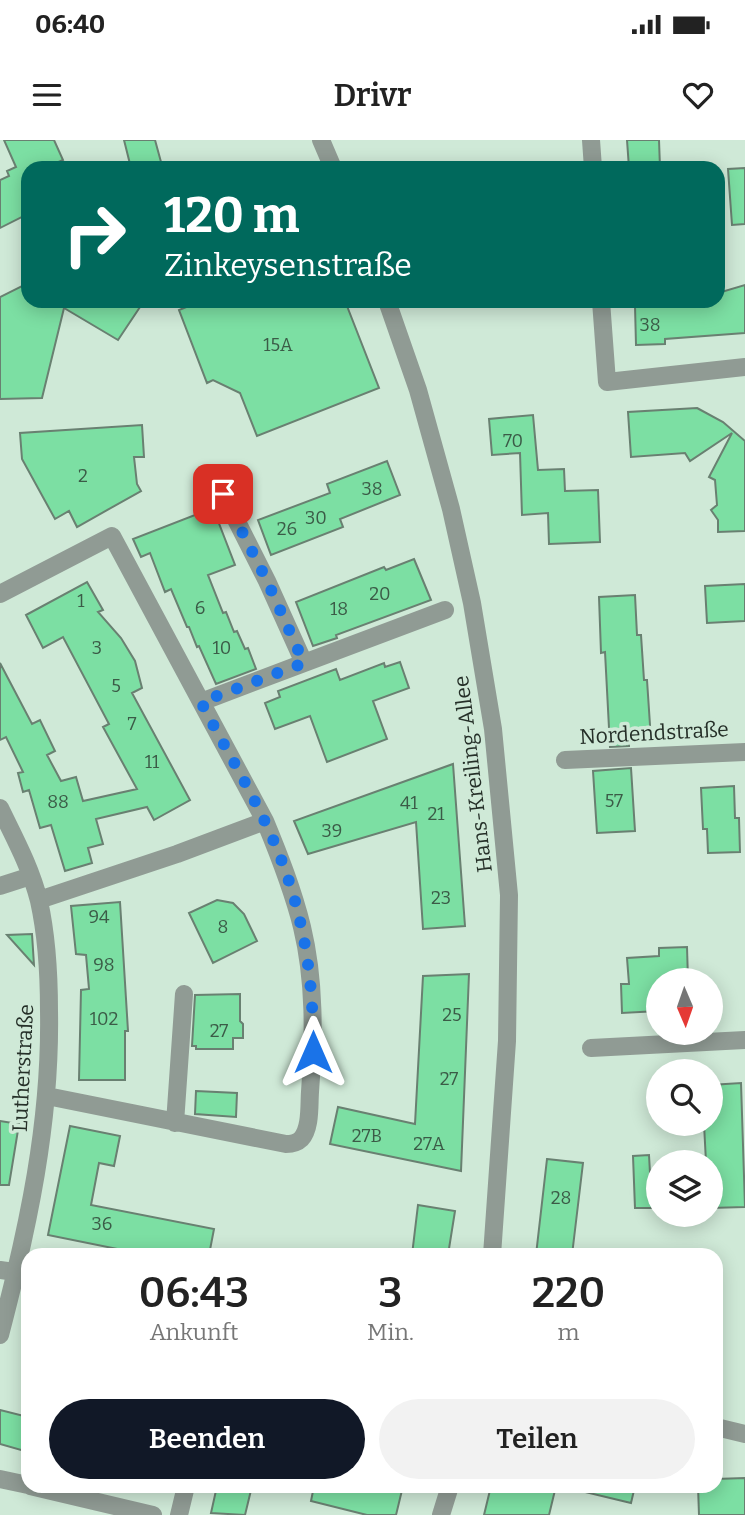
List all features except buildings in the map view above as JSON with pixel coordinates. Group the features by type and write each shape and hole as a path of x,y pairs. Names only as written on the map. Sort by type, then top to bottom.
{"street":[{"path":"321,140 331,161"},
{"path":"591,140 592,161"},
{"name":"Hans-Kreiling-Allee","path":"389,308 418,390 460,544 494,729 509,895 507,1041 492,1248"},
{"path":"602,308 607,383 745,368"},
{"path":"223,494 304,663"},
{"path":"0,594 112,536 265,821 281,859 302,927 313,1006 313,1044 306,1130 301,1139 286,1144 47,1096"},
{"path":"201,702 445,610"},
{"name":"Nordendstraße","path":"565,760 745,752"},
{"name":"Lutherstraße","path":"0,808 31,876 38,900 46,947 49,988 47,1096 41,1152 0,1335"},
{"path":"38,900 177,854 265,821"},
{"path":"0,886 31,876"},
{"path":"175,1123 184,994"},
{"path":"591,1048 745,1040"},
{"path":"723,1429 745,1434"},
{"path":"0,1479 21,1483"},
{"path":"62,1493 153,1515"},
{"path":"179,1515 184,1493"},
{"path":"441,1515 448,1493"}],"route":[{"path":"223,494 304,663 201,702 265,821 281,859 302,927 309,966 313,1006 313,1052"}]}
